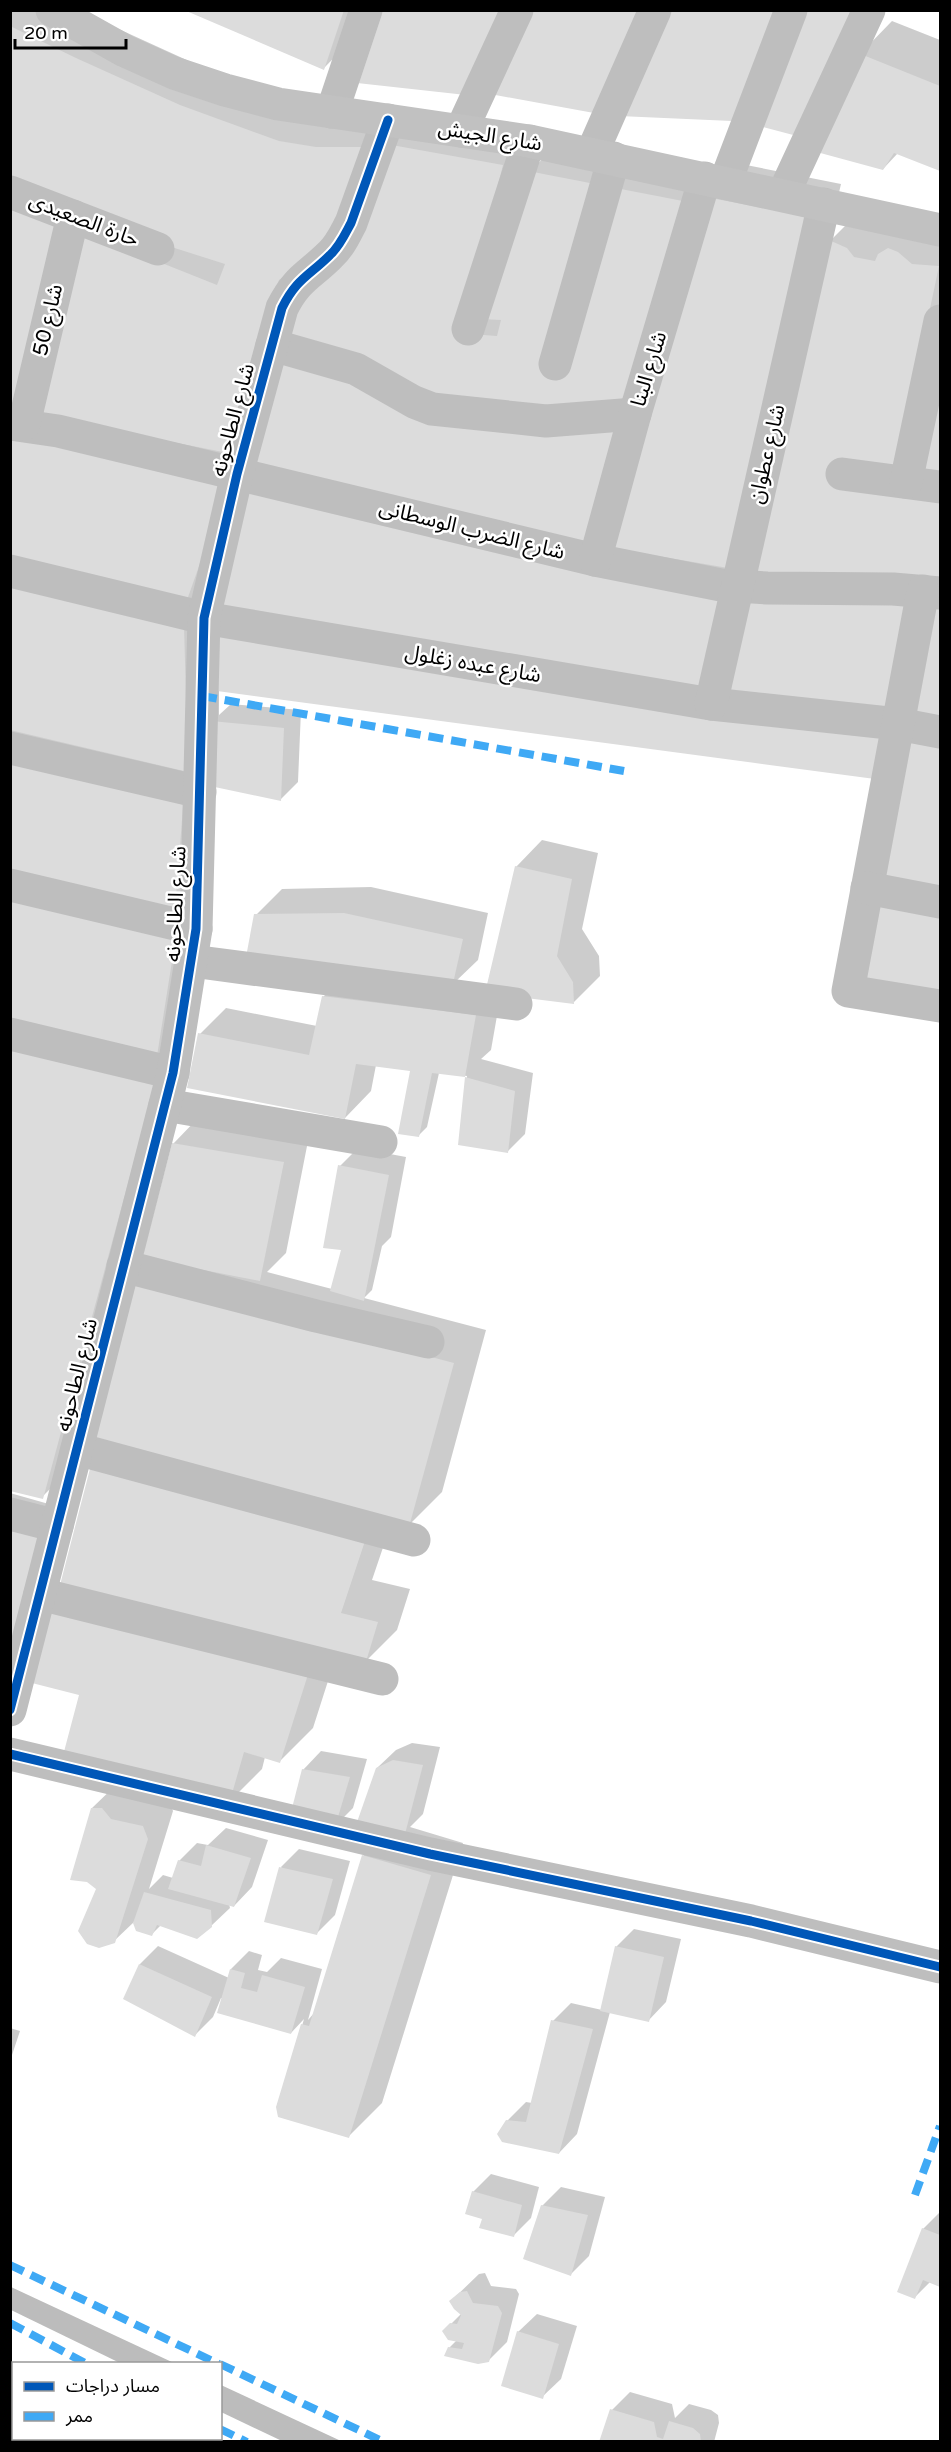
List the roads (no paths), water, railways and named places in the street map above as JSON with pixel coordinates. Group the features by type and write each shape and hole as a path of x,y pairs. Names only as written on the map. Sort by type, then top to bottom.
{"main road":[{"name":"شارع الجيش","path":"71,15 125,51 174,73 268,101 529,141 940,230"}],"street":[{"path":"332,112 366,10"},
{"path":"461,131 517,10"},
{"path":"555,364 603,156 655,10"},
{"name":"شارع البنا","path":"595,560 635,414 715,180 791,10"},
{"path":"783,195 869,10"},
{"name":"شارع الطاحونه","path":"10,1710 173,1073 196,929 204,618 237,474 282,308 291,291 303,276 332,253 351,222 388,120"},
{"path":"468,329 529,141"},
{"name":"حارة الصعيدى","path":"10,192 158,249"},
{"name":"شارع عطوان","path":"711,704 824,204"},
{"name":"شارع 50","path":"17,424 73,216"},
{"path":"906,482 940,321"},
{"path":"272,345 356,369 414,402 432,409 546,421 635,414"},
{"name":"شارع الضرب الوسطانى","path":"17,424 595,560 737,586 932,592"},
{"path":"842,474 940,487"},
{"name":"شارع عبده زغلول","path":"10,571 204,618 711,704 898,724 940,732"},
{"path":"932,592 898,724 848,991 940,1006"},
{"path":"10,748 200,792"},
{"path":"10,885 196,929"},
{"path":"867,888 940,902"},
{"path":"192,961 516,1004"},
{"path":"10,1034 173,1073"},
{"path":"165,1105 381,1142"},
{"path":"123,1266 316,1316 428,1342"},
{"path":"77,1449 414,1540"},
{"path":"10,1514 57,1526"},
{"path":"40,1594 382,1679"},
{"path":"10,1754 430,1854 751,1921 940,1967"}]}
